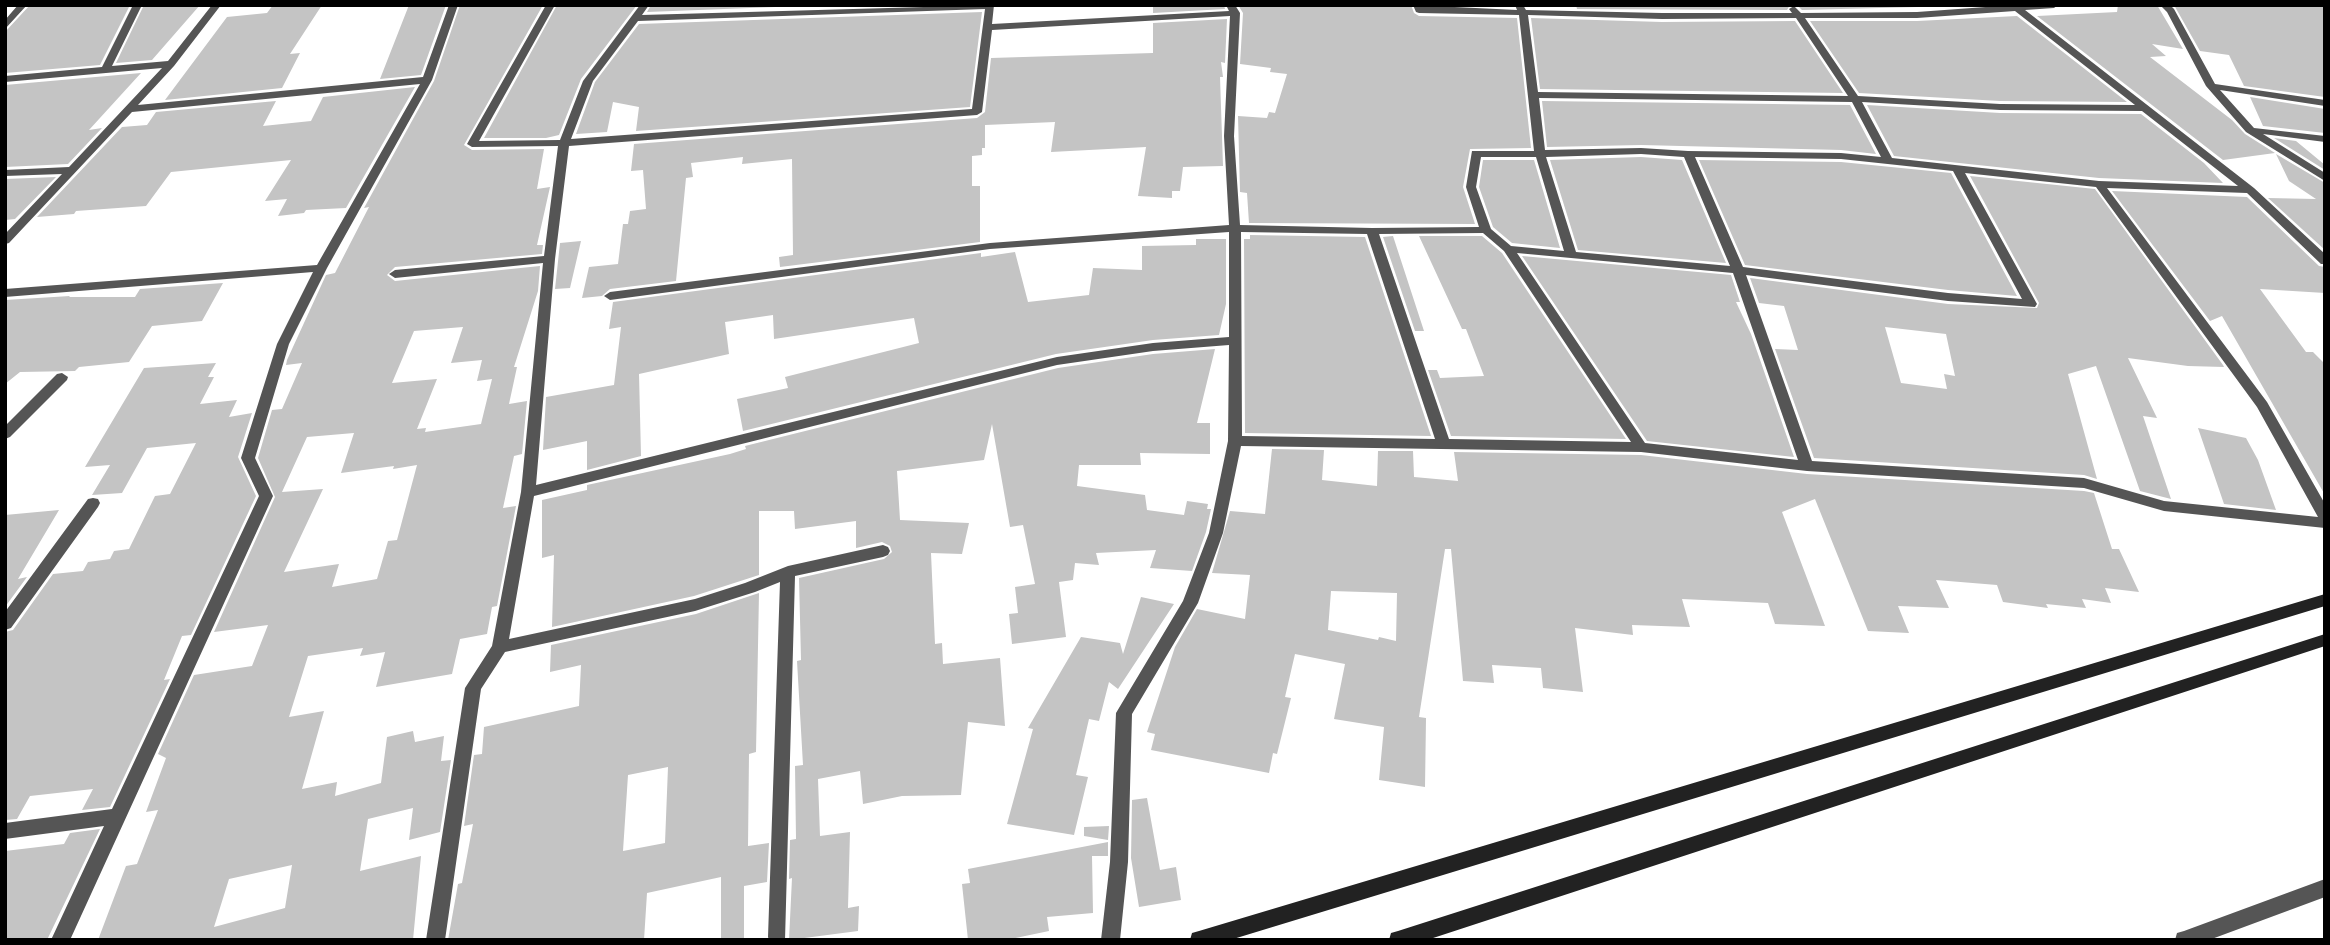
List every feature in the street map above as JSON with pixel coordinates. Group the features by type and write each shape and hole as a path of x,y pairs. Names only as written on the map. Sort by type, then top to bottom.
{"main road":[{"path":"1199,940 2325,600"},
{"path":"1398,940 2325,640"}],"street":[{"path":"5,26 23,5"},
{"path":"106,69 138,5"},
{"path":"5,241 171,64 217,5"},
{"path":"60,940 266,496 248,458 284,344 321,268 427,80 454,5"},
{"path":"551,5 472,144 564,143 766,125 977,112 990,6 637,18"},
{"path":"435,940 473,688 500,647 528,492 549,259 564,143 588,81 645,5"},
{"path":"1417,5 1419,10 1521,9 1662,16 1795,9 1917,15 2054,5"},
{"path":"1652,5 1662,16"},
{"path":"1910,5 1917,15"},
{"path":"2164,5 2171,11 2183,31 2211,86 2250,130 2325,178"},
{"path":"989,27 1232,9 1229,136 1235,228 1235,441 1216,533 1190,603 1124,713 1119,862 1110,940"},
{"path":"1521,9 1540,153 1571,256"},
{"path":"1795,9 1855,99 1889,162"},
{"path":"2018,9 2250,190 2325,261"},
{"path":"5,79 171,64"},
{"path":"130,109 427,80"},
{"path":"2211,86 2325,103"},
{"path":"1534,95 1855,99 2000,107 2147,108"},
{"path":"2250,130 2325,139"},
{"path":"1641,447 1508,249 1486,230 1471,187 1476,153 1495,155 1640,151 1842,156 2099,184 2250,190"},
{"path":"1688,154 1738,270 1807,466"},
{"path":"1508,249 1738,270 1948,297 2031,304 1957,168"},
{"path":"5,173 70,170"},
{"path":"2099,184 2262,405 2325,517"},
{"path":"610,296 990,246 1235,228 1486,230"},
{"path":"1371,231 1443,442"},
{"path":"395,274 549,259"},
{"path":"5,293 321,268"},
{"path":"528,492 1057,361 1153,346 1236,340"},
{"path":"5,434 62,377"},
{"path":"1235,441 1641,447 1807,466 2084,483 2164,506 2325,523"},
{"path":"5,624 93,503"},
{"path":"500,647 695,606 788,572 883,551"},
{"path":"777,937 788,572"},
{"path":"5,831 116,816"},
{"path":"2184,940 2325,888"}],"building":[{"path":"30,5 130,5 100,65 5,73 5,32"},
{"path":"144,5 200,5 152,60 116,63"},
{"path":"273,5 322,5 290,54 300,53 282,88 165,100 227,17 267,13"},
{"path":"409,5 446,5 421,75 380,79"},
{"path":"460,5 543,5 464,145 472,150 544,149 537,189 550,187 537,245 543,245 542,254 395,267 387,275 395,281 540,266 538,291 514,367 517,367 509,404 527,401 522,454 514,456 503,508 516,506 497,606 492,607 487,634 460,639 452,674 376,687 385,652 360,656 363,648 308,656 289,717 324,711 302,789 337,782 335,796 381,783 387,737 413,731 415,742 444,736 441,761 451,760 440,832 409,840 413,808 368,819 360,871 421,856 413,940 98,940 126,866 137,864 158,810 146,812 166,758 158,754 194,675 252,666 268,625 214,632 275,497 258,458 272,410 282,409 302,363 286,365 287,360 326,275 335,273 369,207 364,208 434,81","holes":["463,327 451,363 482,360 477,381 492,379 481,424 425,432 426,428 417,429 437,379 392,383 414,331","354,433 341,473 417,465 397,540 388,541 377,579 332,587 339,564 284,572 323,489 282,492 307,437","292,865 285,908 214,927 229,879"]},
{"path":"557,5 637,5 581,79 559,135 546,138 484,138"},
{"path":"651,5 827,5 647,12"},
{"path":"1153,5 1224,5 1225,9 1153,13"},
{"path":"1238,5 1411,5 1414,13 1419,16 1517,18 1531,148 1470,149 1463,187 1475,224 1249,223 1247,193 1240,192 1238,116 1267,118 1269,112 1275,113 1287,74 1270,72 1271,68 1240,64 1243,13"},
{"path":"1576,5 1790,5 1787,10 1577,9"},
{"path":"1797,5 1956,5 1957,6 1802,10"},
{"path":"2118,5 2157,5 2183,49 2152,44 2166,56 2150,57 2232,120 2245,134 2275,153 2223,160 2037,16 2117,12"},
{"path":"2174,5 2325,5 2325,97 2244,86 2229,55 2200,51"},
{"path":"982,12 970,107 636,131 639,107 613,102 607,132 576,134 595,82 639,24"},
{"path":"2017,16 2127,102 2000,101 1859,93 1810,21 1917,21"},
{"path":"1531,18 1662,22 1795,21 1843,93 1540,89"},
{"path":"1227,19 1225,63 1221,62 1223,77 1220,77 1223,166 1183,167 1180,191 1172,191 1172,198 1138,196 1146,147 1051,152 1055,122 985,125 985,148 982,148 982,155 972,156 972,186 980,186 980,242 780,267 779,257 793,255 792,159 742,164 743,157 691,163 693,177 686,178 676,281 610,289 602,296 582,298 589,267 618,264 623,224 628,224 630,211 646,209 643,170 631,171 634,144 977,118 985,112 991,58 1153,53 1153,23"},
{"path":"141,73 89,130 102,128 68,164 5,167 5,85"},
{"path":"415,87 346,208 306,210 304,213 278,216 287,199 265,201 291,160 171,172 146,206 37,217 122,127 147,125 156,112 276,101 263,126 311,121 323,97"},
{"path":"2250,97 2325,109 2325,133 2263,126"},
{"path":"1542,101 1850,105 1876,154 1841,150 1641,145 1547,147"},
{"path":"1867,105 2000,113 2141,114 2204,163 2223,183 2099,178 1894,156"},
{"path":"2274,138 2296,141 2325,165 2325,170"},
{"path":"2276,154 2325,183 2325,250 2268,198 2316,199 2289,181"},
{"path":"1641,157 1682,160 1726,263 1578,250 1550,160"},
{"path":"1483,160 1534,160 1560,248 1512,243 1493,227 1479,187"},
{"path":"1699,160 1841,162 1951,173 2017,296 1745,265"},
{"path":"1970,176 2095,189 2223,365 2224,367 2188,366 2128,358 2157,418 2143,416 2171,499 2140,491 2096,366 2068,374 2097,479 2084,475 1814,458 1775,349 1798,350 1784,306 1759,303 1750,278 1948,304 2037,308 2039,303","holes":["1885,327 1946,334 1955,376 1944,374 1947,389 1901,383"]},
{"path":"56,177 15,219 5,220 5,179"},
{"path":"2112,191 2247,197 2319,266 2325,267 2325,293 2260,289 2306,352 2313,352 2325,364 2325,495 2222,316 2210,321"},
{"path":"1250,235 1365,237 1431,436 1245,433 1244,239 1250,239"},
{"path":"1393,236 1424,331 1415,331 1383,237"},
{"path":"1419,236 1482,236 1502,253 1626,439 1451,436 1428,370 1437,370 1440,378 1484,376 1466,329 1462,329"},
{"path":"1196,239 1226,239 1226,304 1219,335 1153,340 1056,354 743,431 737,399 788,388 785,377 919,343 914,318 774,339 773,315 725,322 729,354 639,374 641,456 587,470 587,441 543,450 546,397 614,385 621,327 609,329 613,302 981,253 981,257 1015,252 1028,302 1089,295 1093,268 1142,270 1142,246 1196,245"},
{"path":"581,241 570,288 555,289 560,243"},
{"path":"1522,256 1731,275 1740,302 1736,302 1751,334 1794,457 1647,441"},
{"path":"223,283 202,321 152,326 129,362 79,367 75,371 20,372 5,384 5,300 70,296 135,297 140,289"},
{"path":"1215,349 1197,423 1210,423 1210,454 1140,453 1141,465 1079,465 1077,486 1145,495 1147,510 1184,515 1187,501 1208,504 1207,509 1211,509 1206,532 1192,571 1150,568 1156,550 1096,553 1099,565 1075,563 1073,580 1059,582 1066,637 1012,644 1009,614 1018,613 1015,587 1035,584 1023,525 1010,527 992,424 984,460 897,471 900,520 969,523 962,554 931,553 935,644 942,643 943,664 1000,658 1005,726 968,722 961,795 902,796 863,804 860,771 818,779 820,836 850,832 848,908 859,906 858,931 789,940 792,878 789,879 790,840 796,839 795,766 803,765 797,661 801,660 799,578 884,559 892,552 890,546 882,542 856,548 856,521 795,529 794,511 759,511 759,575 694,596 552,627 554,555 542,558 542,500 587,490 587,485 730,454 746,449 745,446 1058,368 1153,354"},
{"path":"216,363 208,377 214,377 200,404 237,400 229,417 252,413 238,457 256,496 191,635 182,636 164,680 170,679 110,807 82,810 93,789 30,796 17,819 5,820 5,632 13,630 53,574 83,571 88,562 110,559 114,551 129,549 155,496 170,494 196,443 147,448 122,493 92,495 110,465 85,467 144,368"},
{"path":"2198,428 2246,438 2258,460 2276,510 2224,504"},
{"path":"1272,449 1324,450 1322,480 1377,486 1378,451 1413,451 1414,477 1458,481 1454,452 1641,455 1807,474 2084,491 2094,493 2112,549 2119,549 2139,592 2105,588 2111,603 2082,599 2086,608 2046,604 2048,608 2003,602 1997,585 1936,580 1949,608 1898,606 1909,633 1868,631 1815,499 1782,512 1825,626 1775,624 1768,603 1682,599 1690,627 1632,625 1633,635 1575,628 1583,692 1543,688 1541,668 1492,665 1494,683 1463,681 1451,549 1445,549 1419,717 1426,718 1425,787 1379,780 1384,727 1334,719 1345,664 1295,654 1285,697 1291,698 1277,754 1273,753 1269,773 1151,750 1155,734 1147,732 1175,647 1197,609 1245,619 1250,575 1212,573 1230,511 1265,514","holes":["1331,591 1397,593 1396,641 1328,630"]},
{"path":"59,510 18,579 27,577 5,607 5,515"},
{"path":"759,593 756,752 749,754 748,846 769,843 767,882 744,886 744,940 721,940 721,877 647,893 644,940 448,940 473,824 464,826 474,755 482,754 484,727 579,706 581,665 550,672 551,645 696,614","holes":["668,767 665,843 623,851 628,775"]},
{"path":"1141,597 1174,604 1118,689 1109,682 1099,721 1089,719 1076,775 1088,777 1074,835 1007,824 1033,729 1028,728 1081,637 1120,643 1123,654"},
{"path":"1147,798 1160,870 1176,867 1181,900 1139,907 1131,858 1132,800"},
{"path":"1109,826 1108,840 1084,836 1084,827"},
{"path":"100,829 47,940 5,940 5,851 64,844 70,833"},
{"path":"1108,842 1108,856 1092,856 1093,913 1047,917 1049,931 1006,940 968,940 962,884 970,883 968,869"}]}
